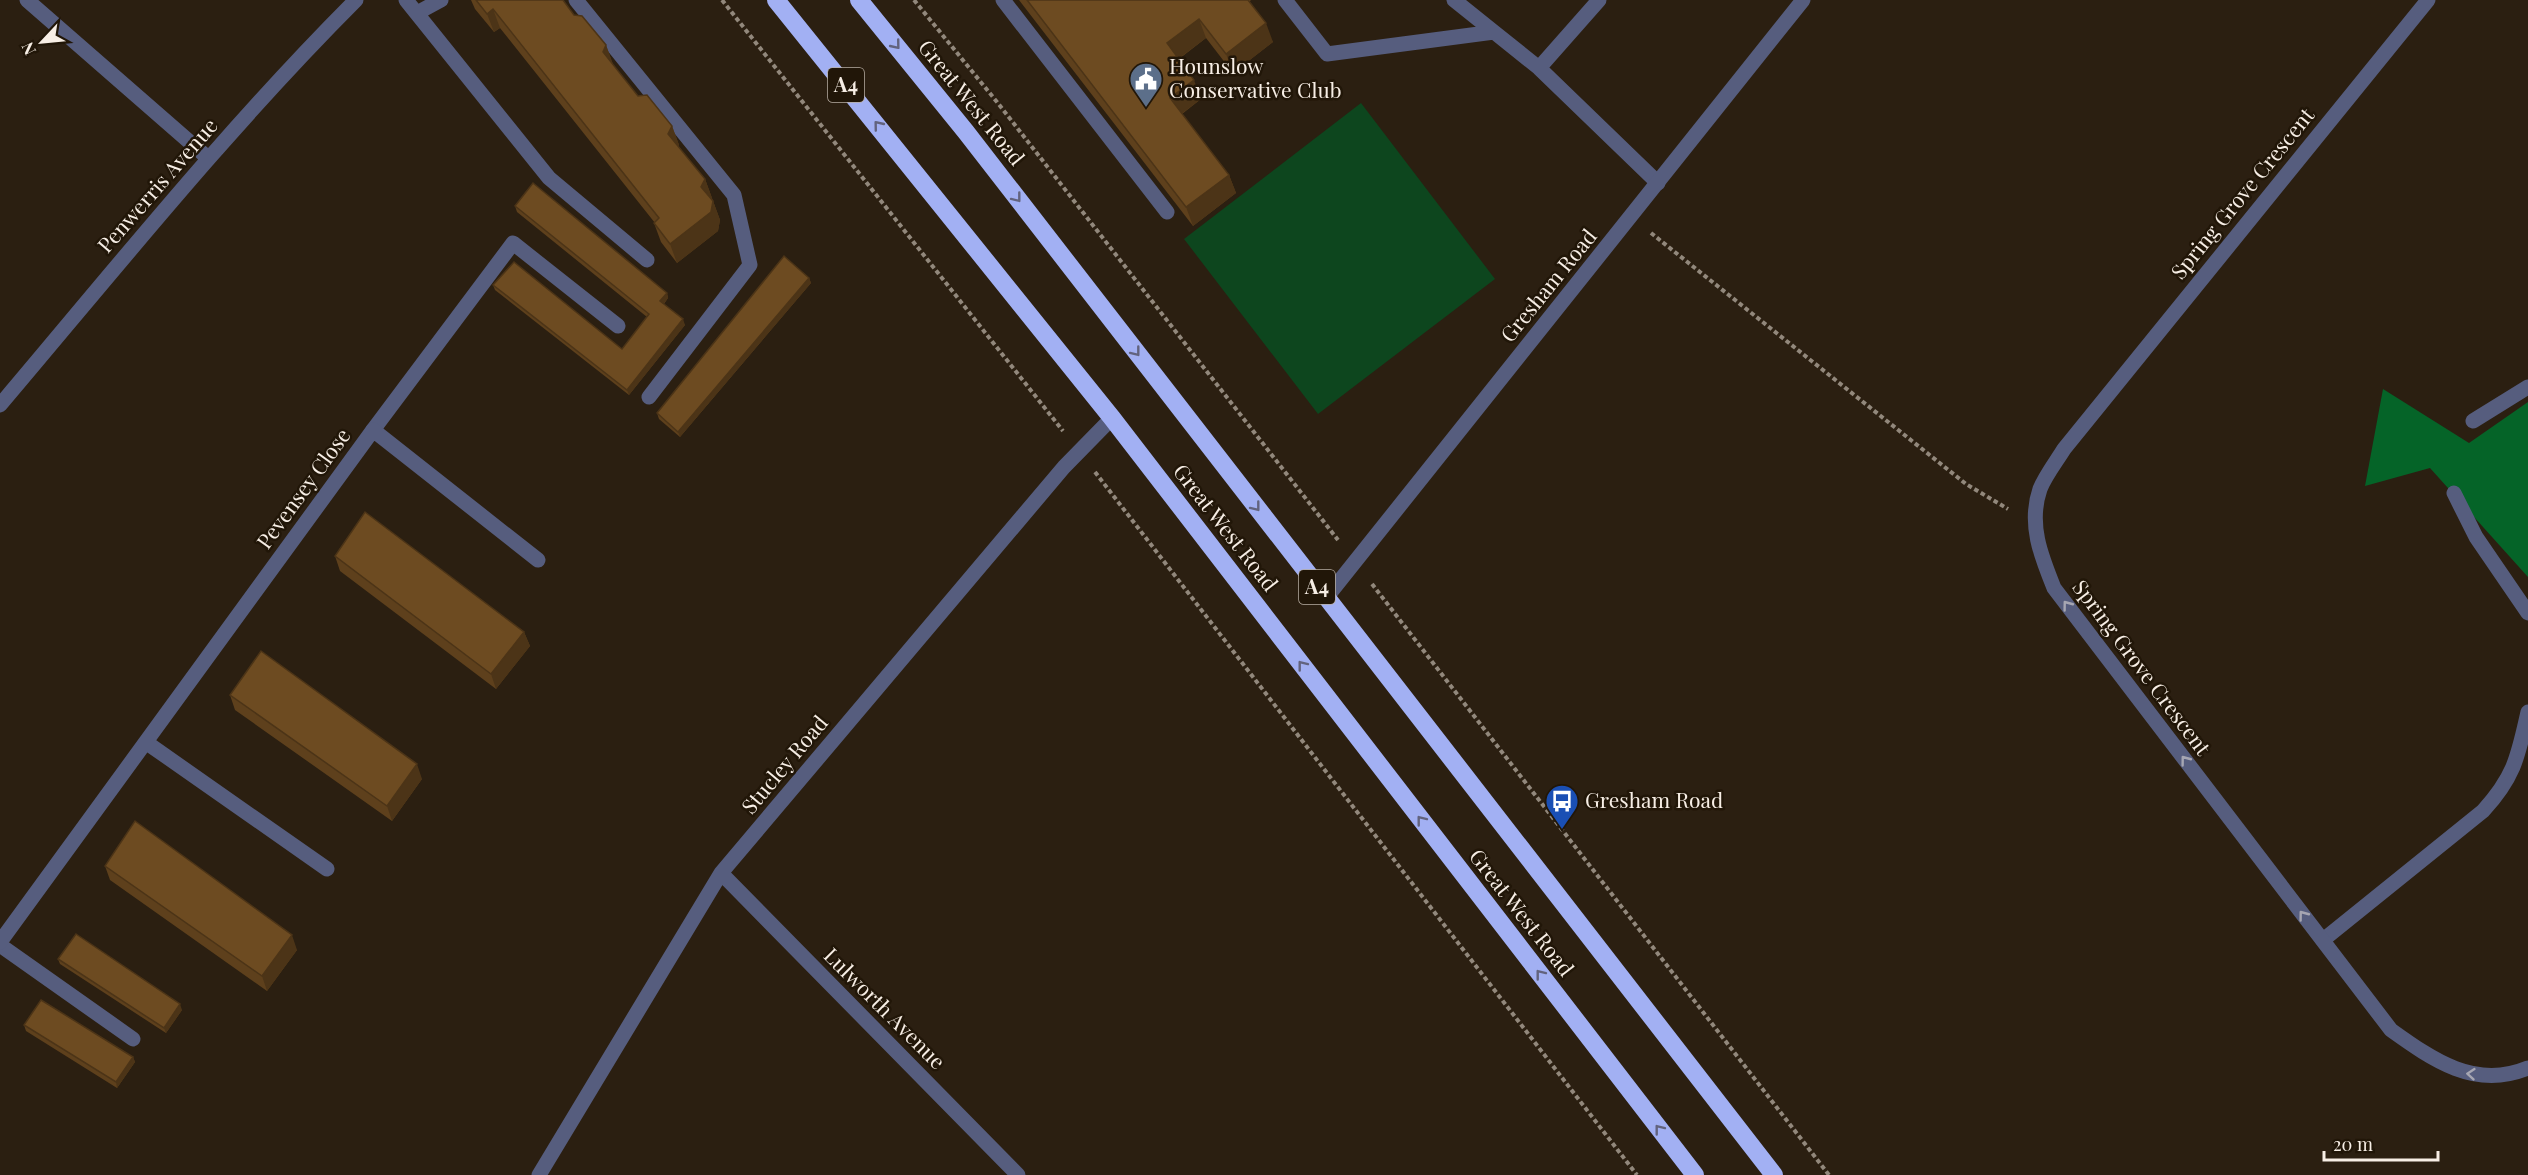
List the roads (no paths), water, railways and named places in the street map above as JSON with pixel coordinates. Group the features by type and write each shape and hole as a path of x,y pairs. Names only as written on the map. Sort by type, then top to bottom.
{"highway":[{"name":"Great West Road","path":"776,0 1112,418 1695,1175"},
{"name":"Great West Road","path":"859,0 966,132 1774,1175"}],"street":[{"path":"27,0 208,158"},
{"name":"Penwerris Avenue","path":"0,405 208,158 314,42 356,0"},
{"path":"406,0 549,178 646,261"},
{"path":"417,13 441,0"},
{"path":"576,0 734,195 750,265 649,397"},
{"path":"1003,0 1167,212"},
{"path":"1285,0 1327,54 1494,33"},
{"path":"1454,0 1539,69 1658,183"},
{"path":"1539,69 1599,0"},
{"name":"Gresham Road","path":"1326,598 1803,0"},
{"name":"Spring Grove Crescent","path":"2427,0 2064,449 2040,489 2034,525 2041,557 2054,588 2391,1030 2425,1054 2462,1073 2509,1076 2528,1068"},
{"path":"373,430 513,243 618,326"},
{"path":"2473,421 2528,387"},
{"name":"Stucley Road","path":"540,1175 721,873 1079,452 1112,418"},
{"name":"Pevensey Close","path":"0,944 373,430 538,560"},
{"path":"2454,493 2476,537 2528,613"},
{"path":"2322,940 2490,804 2502,789 2518,758 2528,712"},
{"path":"147,743 327,869"},
{"name":"Lulworth Avenue","path":"721,873 1018,1175"},
{"path":"0,944 133,1039"}],"place":[{"name":"Hounslow Conservative Club","path":"1146,108"},
{"name":"Gresham Road","path":"1562,830"}]}
